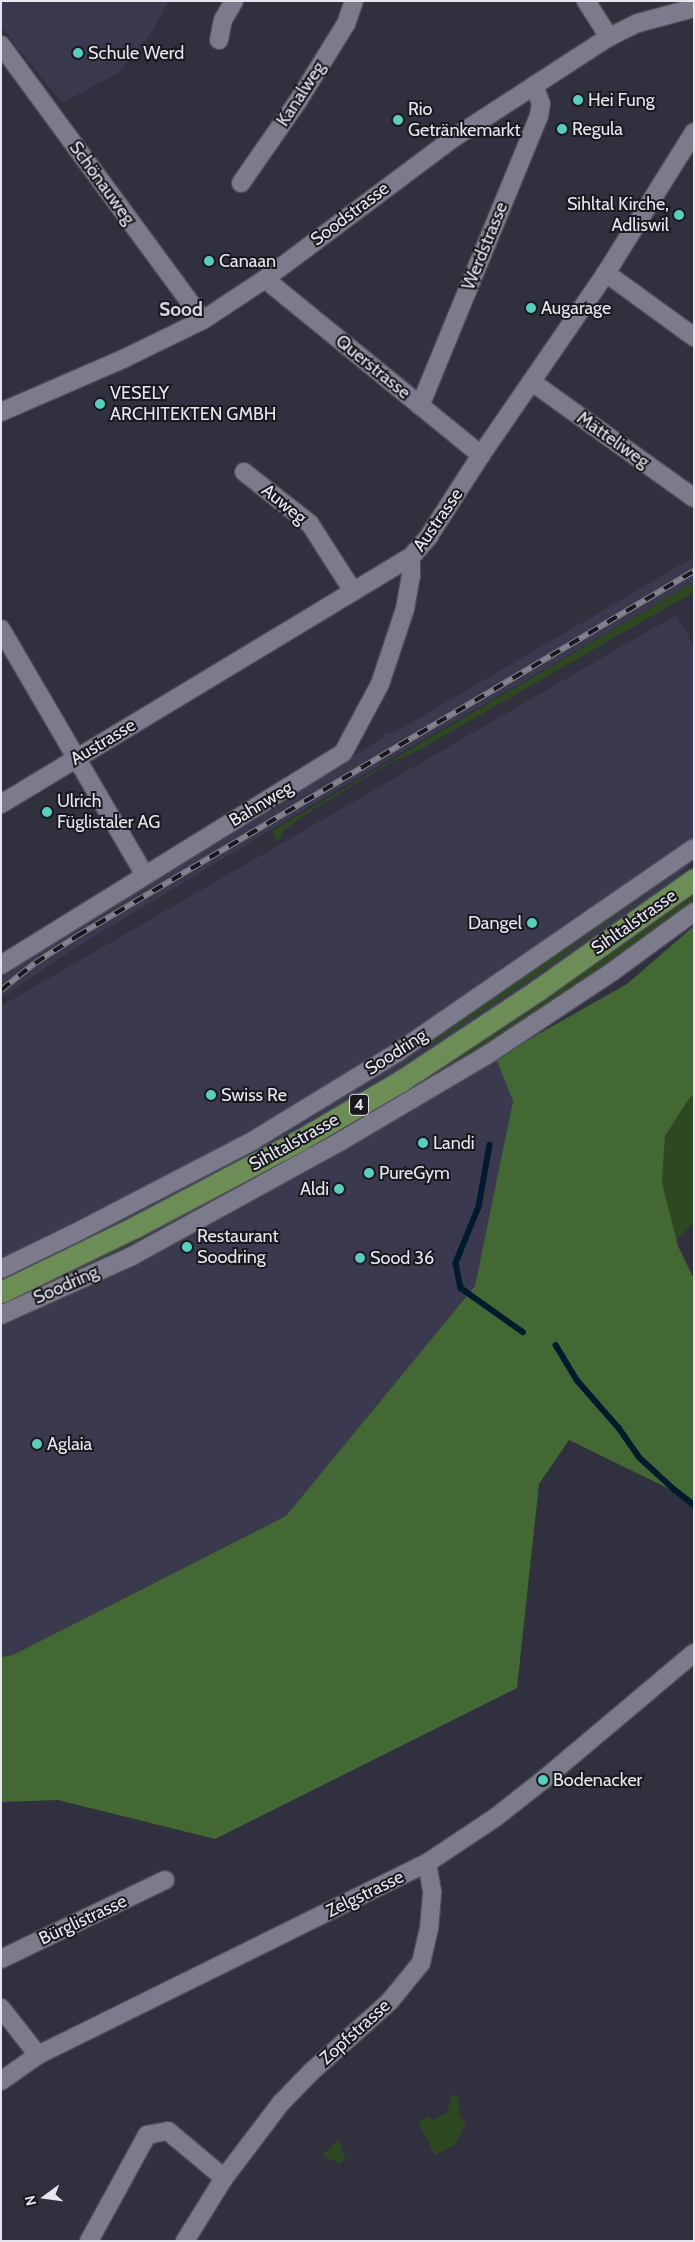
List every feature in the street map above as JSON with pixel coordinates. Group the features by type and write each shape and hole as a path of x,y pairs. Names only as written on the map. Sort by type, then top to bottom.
{"main road":[{"name":"Sihltalstrasse","path":"1,1292 135,1227 300,1140 401,1081 561,973 694,879"}],"street":[{"path":"219,40 223,20 234,1"},
{"name":"Kanalweg","path":"241,183 298,101 346,24 354,1"},
{"path":"586,1 609,37"},
{"name":"Soodstrasse","path":"1,412 123,359 203,320 265,279 422,160 609,37 638,24 694,8"},
{"name":"Schönauweg","path":"1,44 203,320"},
{"name":"Werdstrasse","path":"420,406 539,116 540,104 534,85"},
{"name":"Austrasse","path":"1,804 353,591 411,558 429,536 606,273 694,132"},
{"path":"606,273 694,337"},
{"name":"Querstrasse","path":"265,279 482,455"},
{"name":"Mätteliweg","path":"532,382 694,498"},
{"name":"Auweg","path":"244,472 310,524 353,591"},
{"name":"Bahnweg","path":"1,965 343,753 380,684 405,609 411,576 411,558"},
{"path":"1,629 145,875"},
{"name":"Soodring","path":"1,1269 82,1230 254,1140 398,1052 694,848"},
{"name":"Soodring","path":"1,1314 132,1256 343,1140 487,1054 612,972 694,912"},
{"name":"Zelgstrasse","path":"1,2081 38,2055 427,1863 496,1817 694,1653"},
{"name":"Zopfstrasse","path":"184,2241 224,2178 290,2093 390,2001 420,1963 429,1929 432,1891 427,1863"},
{"name":"Bürglistrasse","path":"1,1958 165,1880"},
{"path":"1,2008 38,2055"},
{"path":"89,2241 147,2135 168,2130 224,2178"}],"shaded area":[{"name":"Schule Werd","path":"1,1 169,1 151,34 118,73 62,103 1,27"},
{"path":"694,557 694,582 322,799 70,951 1,998 1,971 346,761 385,736 384,734 397,731"},
{"path":"676,615 694,646 694,860 497,1058 513,1101 475,1286 286,1516 13,1655 1,1657 1,1006"}],"green space":[{"path":"694,582 694,592 419,750 390,763 312,810 283,831 278,842 272,831"},
{"path":"694,859 535,976 424,1049 423,1046 563,949 574,945"},
{"path":"694,895 694,904 574,992 376,1113 374,1112 526,1014"},
{"path":"694,926 694,1096 690,1097 665,1136 662,1183 678,1246 694,1279 694,1501 569,1440 539,1484 517,1688 215,1839 58,1800 1,1802 1,1657 13,1655 286,1516 475,1286 513,1101 496,1058 627,984"},
{"path":"694,1096 694,1223 676,1240 662,1183 665,1136 690,1097"},
{"path":"346,1127 348,1129 114,1256 47,1285 189,1215"},
{"path":"452,2095 458,2095 459,2112 462,2120 465,2119 466,2122 455,2145 435,2155 418,2122 429,2116 432,2120 447,2113"},
{"path":"337,2141 343,2147 340,2150 346,2157 339,2164 333,2158 330,2162 323,2154"}],"waterway":[{"path":"490,1145 479,1207 456,1263 461,1288 523,1332"},
{"path":"556,1345 577,1380 619,1428 639,1457 694,1505"}],"railway":[{"path":"1,990 35,963 77,936 694,571"}],"place":[{"name":"Schule Werd","path":"78,53"},
{"name":"Hei Fung","path":"578,100"},
{"name":"Rio Getränkemarkt","path":"398,120"},
{"name":"Regula","path":"562,129"},
{"name":"Sihltal Kirche, Adliswil","path":"679,215"},
{"name":"Canaan","path":"209,261"},
{"name":"Augarage","path":"531,308"},
{"name":"VESELY ARCHITEKTEN GMBH","path":"100,404"},
{"name":"Ulrich Füglistaler AG","path":"47,812"},
{"name":"Dangel","path":"532,923"},
{"name":"Swiss Re","path":"211,1095"},
{"name":"Landi","path":"423,1143"},
{"name":"PureGym","path":"369,1173"},
{"name":"Aldi","path":"339,1189"},
{"name":"Restaurant Soodring","path":"187,1247"},
{"name":"Sood 36","path":"360,1258"},
{"name":"Aglaia","path":"37,1444"},
{"name":"Bodenacker","path":"543,1780"}],"district":[{"name":"Sood","path":"181,310"}]}
